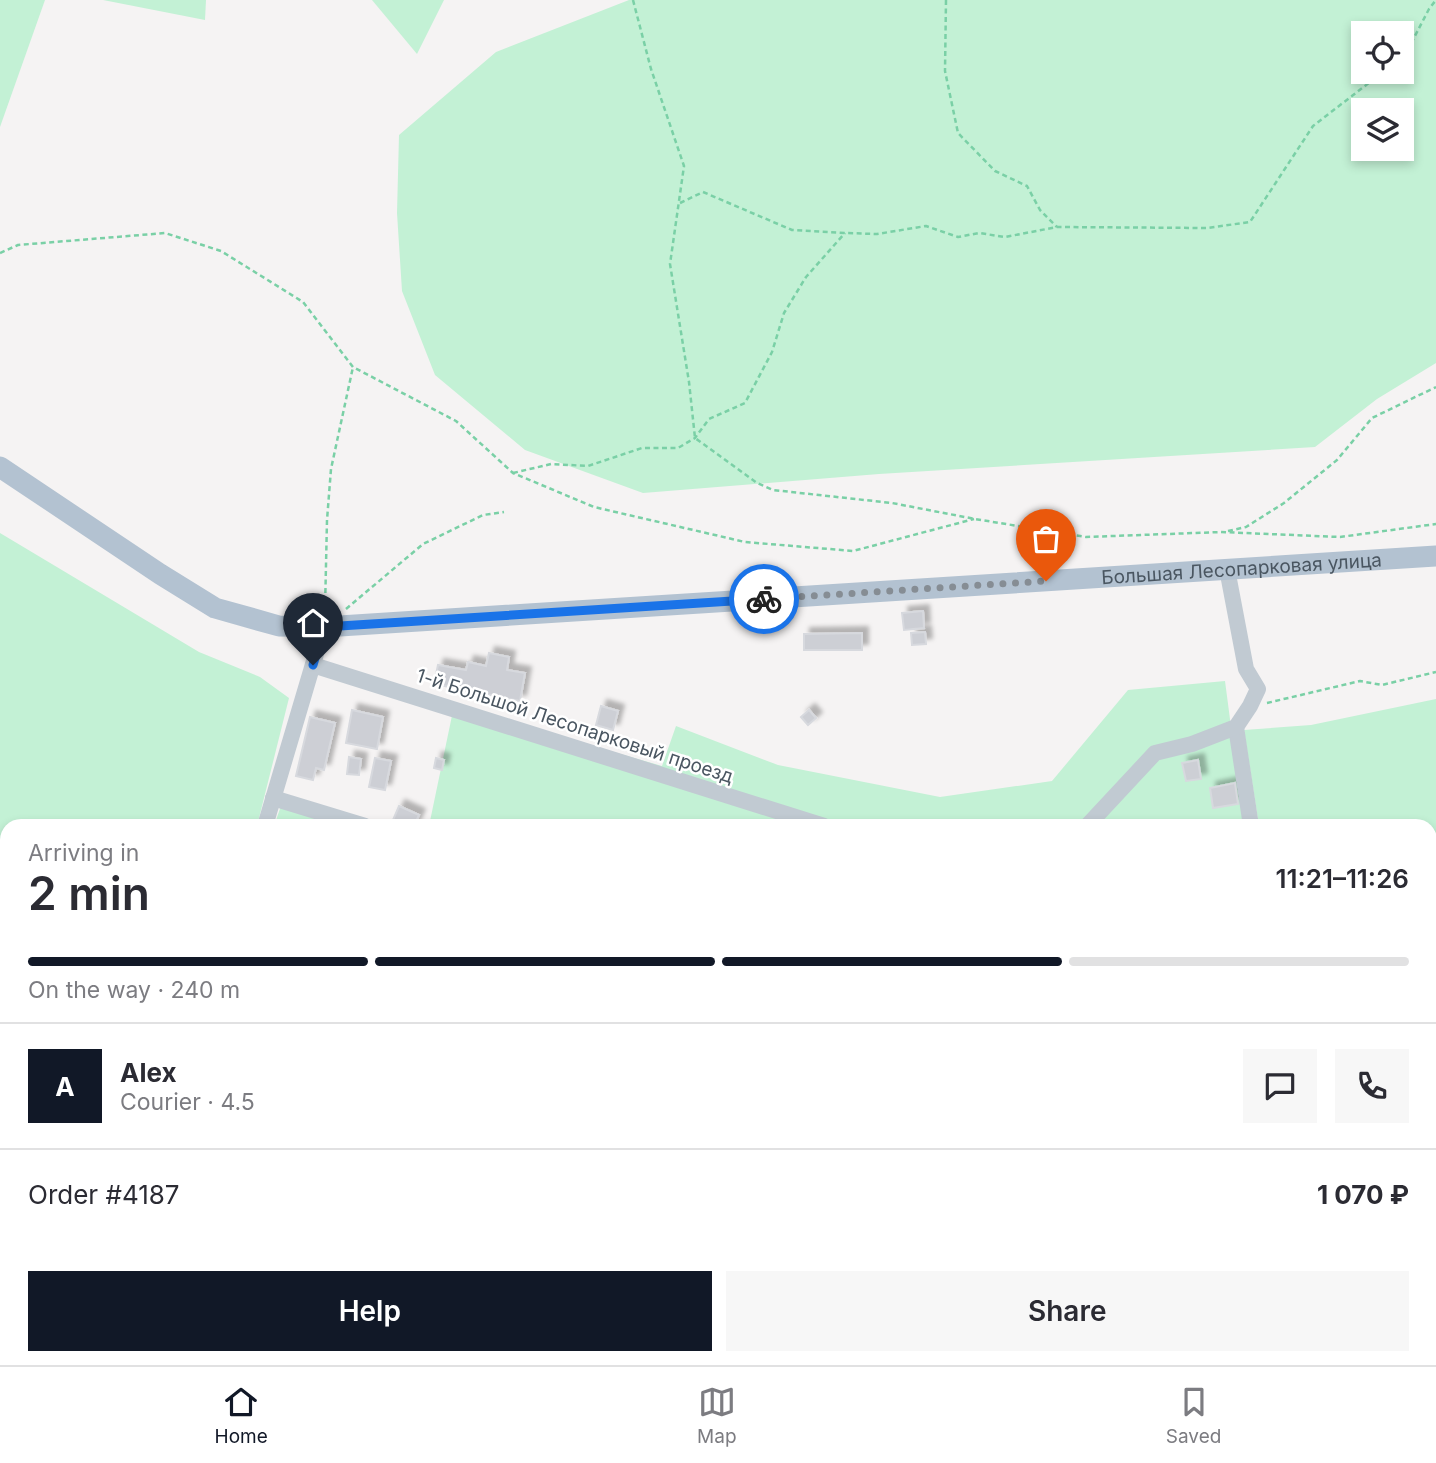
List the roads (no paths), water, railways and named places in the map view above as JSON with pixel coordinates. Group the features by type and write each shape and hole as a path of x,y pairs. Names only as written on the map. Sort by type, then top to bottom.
{"main road":[{"name":"Большая Лесопарковая улица","path":"0,467 215,608 279,626 324,627 1436,556"}],"street":[{"path":"1094,819 1155,753 1192,744 1236,727 1250,706 1258,689 1246,669 1227,569"},
{"path":"267,819 324,627"},
{"name":"1-й Большой Лесопарковый проезд","path":"313,665 799,819"},
{"path":"1236,727 1250,819"},
{"path":"273,798 342,819"}]}
